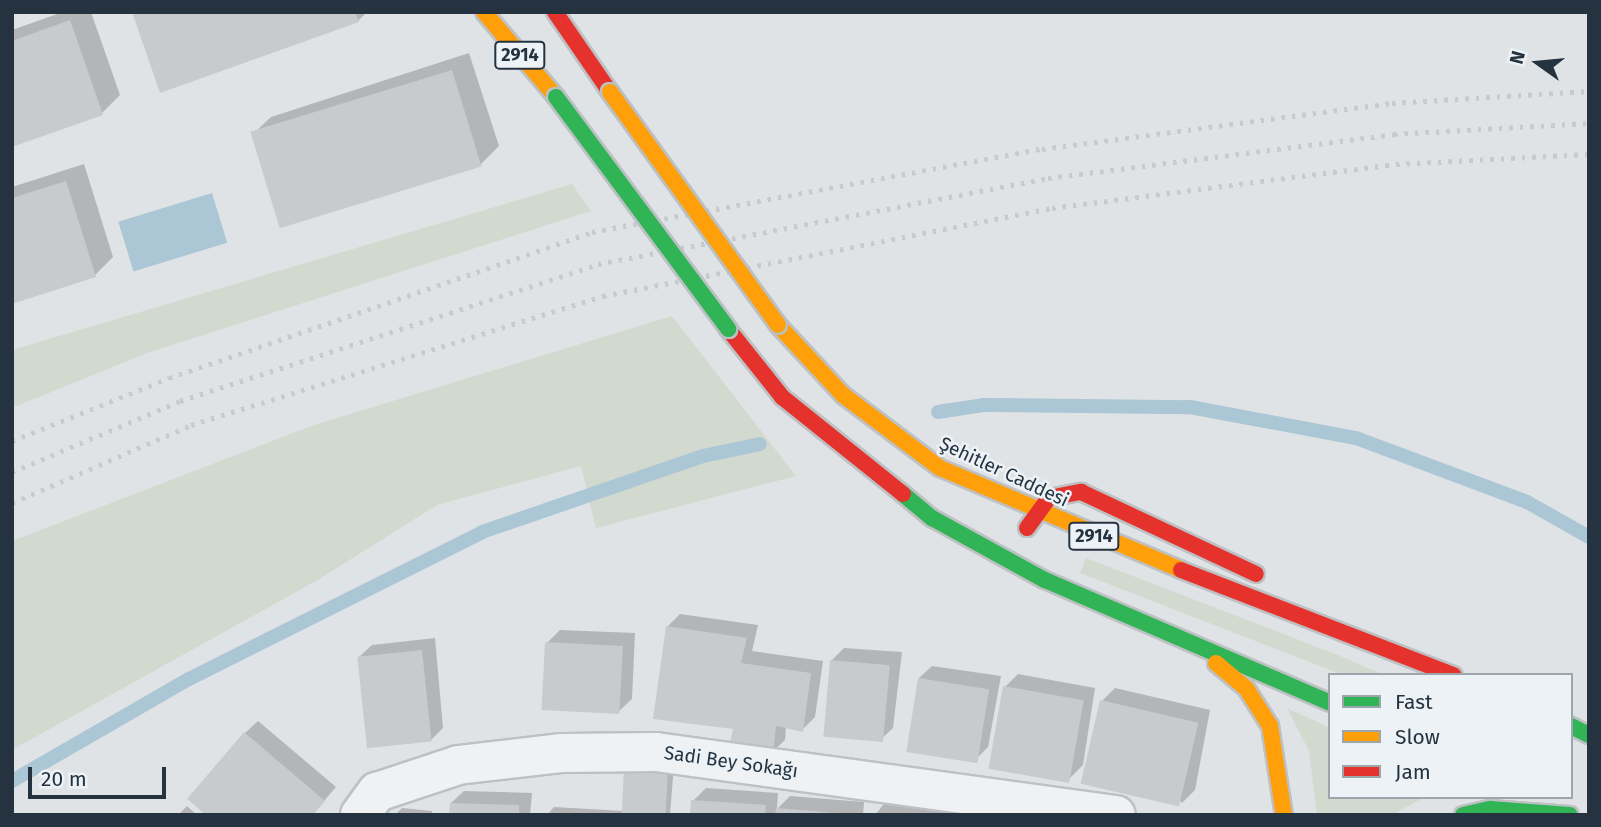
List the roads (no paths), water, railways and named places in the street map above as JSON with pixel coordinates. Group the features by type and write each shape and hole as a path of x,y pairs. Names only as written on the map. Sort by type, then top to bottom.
{"main road":[{"name":"2914","path":"484,12 556,97 728,329 782,397 836,445 932,518 1045,580 1328,702"},
{"name":"Şehitler Caddesi","path":"555,12 778,324 843,395 902,444 1034,512 1448,673"},
{"path":"1045,580 1026,554 1034,512 1049,498 1081,492 1268,580"},
{"path":"1305,598 1462,673"},
{"path":"1198,648 1246,688 1270,726 1284,815"},
{"path":"1573,727 1589,735"},
{"path":"1555,799 1589,814"},
{"path":"1463,815 1490,809 1570,815"}],"street":[{"name":"Sadi Bey Sokağı","path":"360,815 377,792 458,765 562,753 656,752 1116,815"}],"water":[{"path":"212,193 227,243 133,271 118,222"}],"waterway":[{"path":"938,412 984,405 1190,407 1356,438 1527,502 1589,537"},
{"path":"12,781 189,679 482,532 703,456 760,444"}],"railway":[{"path":"12,441 169,378 592,232 1042,149 1392,103 1589,91"},
{"path":"12,472 180,401 598,264 1048,178 1394,134 1589,123"},
{"path":"12,503 191,425 603,296 1052,208 1396,164 1589,154"}]}
